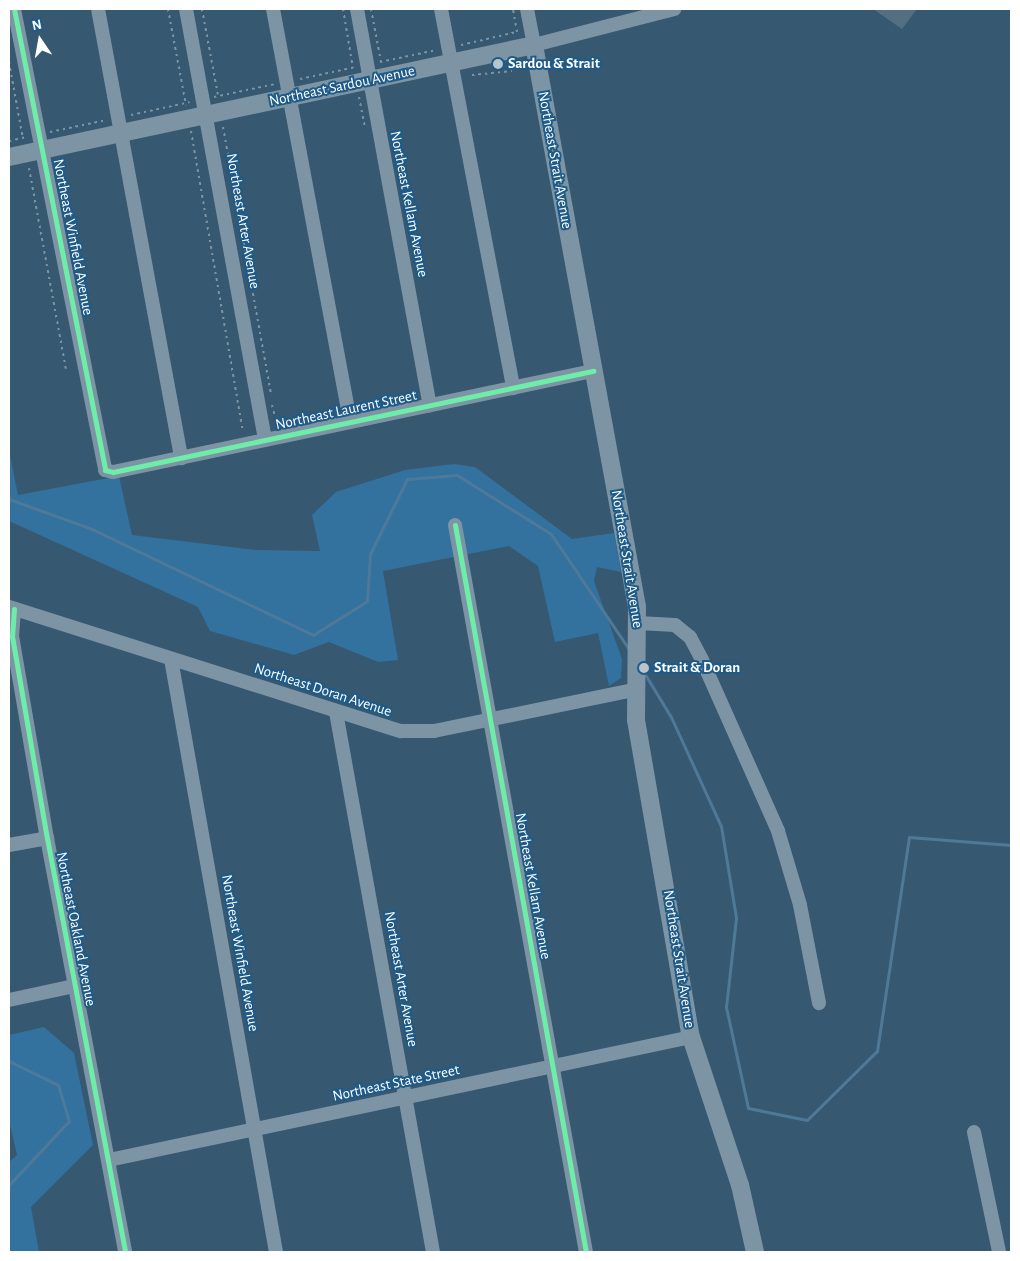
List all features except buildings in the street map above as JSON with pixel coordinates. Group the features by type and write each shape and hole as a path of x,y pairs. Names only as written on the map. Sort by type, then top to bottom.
{"main road":[{"name":"Northeast Sardou Avenue","path":"34,145 119,125 449,55 534,45"},
{"name":"Northeast Strait Avenue","path":"534,45 638,623 634,690 691,1037 740,1185 755,1252"}],"street":[{"name":"Northeast Winfield Avenue","path":"14,9 34,145 104,470"},
{"path":"98,9 181,458"},
{"name":"Northeast Arter Avenue","path":"186,9 212,105 272,438"},
{"path":"273,9 350,422"},
{"name":"Northeast Kellam Avenue","path":"357,9 375,71 430,405"},
{"path":"441,9 513,388"},
{"name":"Northeast Strait Avenue","path":"527,9 534,45"},
{"name":"Northeast Sardou Avenue","path":"534,45 639,21 674,9"},
{"name":"Northeast Laurent Street","path":"104,470 181,458 594,371"},
{"name":"Northeast Kellam Avenue","path":"455,525 586,1252"},
{"name":"Northeast Doran Avenue","path":"11,608 336,712 412,732 490,720 634,690"},
{"name":"Northeast Oakland Avenue","path":"11,608 12,636 47,838 125,1252"},
{"path":"638,623 675,625 690,637 702,660 778,831 800,905 819,1003"},
{"name":"Northeast Winfield Avenue","path":"171,660 276,1252"},
{"name":"Northeast Arter Avenue","path":"336,712 433,1252"},
{"path":"9,846 47,838"},
{"path":"9,1000 74,986"},
{"name":"Northeast State Street","path":"109,1160 691,1037"},
{"path":"974,1132 999,1252"}],"path":[{"path":"168,9 244,431 235,433"},
{"path":"202,9 212,105 272,438"},
{"path":"371,9 375,71"},
{"path":"9,141 34,145 119,125 449,55 517,32 513,9"},
{"path":"9,62 34,145 66,369"},
{"path":"472,76 512,71"},
{"path":"34,145 49,123"}],"shaded area":[{"path":"9,450 18,495 119,476 132,535 257,550 320,551 312,515 336,492 405,470 454,464 475,467 572,539 614,533 621,572 597,567 594,581 622,659 621,678 609,686 598,633 555,642 538,566 509,546 383,571 398,660 378,662 329,642 294,655 210,631 198,607 9,521"},
{"path":"44,1027 74,1053 93,1145 31,1207 39,1252 9,1252 9,1162 17,1155 9,1120 9,1035"}],"waterway":[{"path":"9,499 92,529 313,635 367,601 370,554 407,479 457,475 551,534 629,649"},
{"path":"643,671 671,717 721,826 736,918 726,1007 748,1108 807,1120 877,1051 909,837 1011,845"},
{"path":"9,1061 58,1085 69,1121 9,1185"}],"cycle path":[{"path":"14,9 105,470 113,472 594,371"},
{"path":"455,525 586,1252"},
{"path":"14,609 12,636 47,838 125,1252"}],"place":[{"name":"Sardou & Strait","path":"498,64"},
{"name":"Strait & Doran","path":"644,668"}]}
